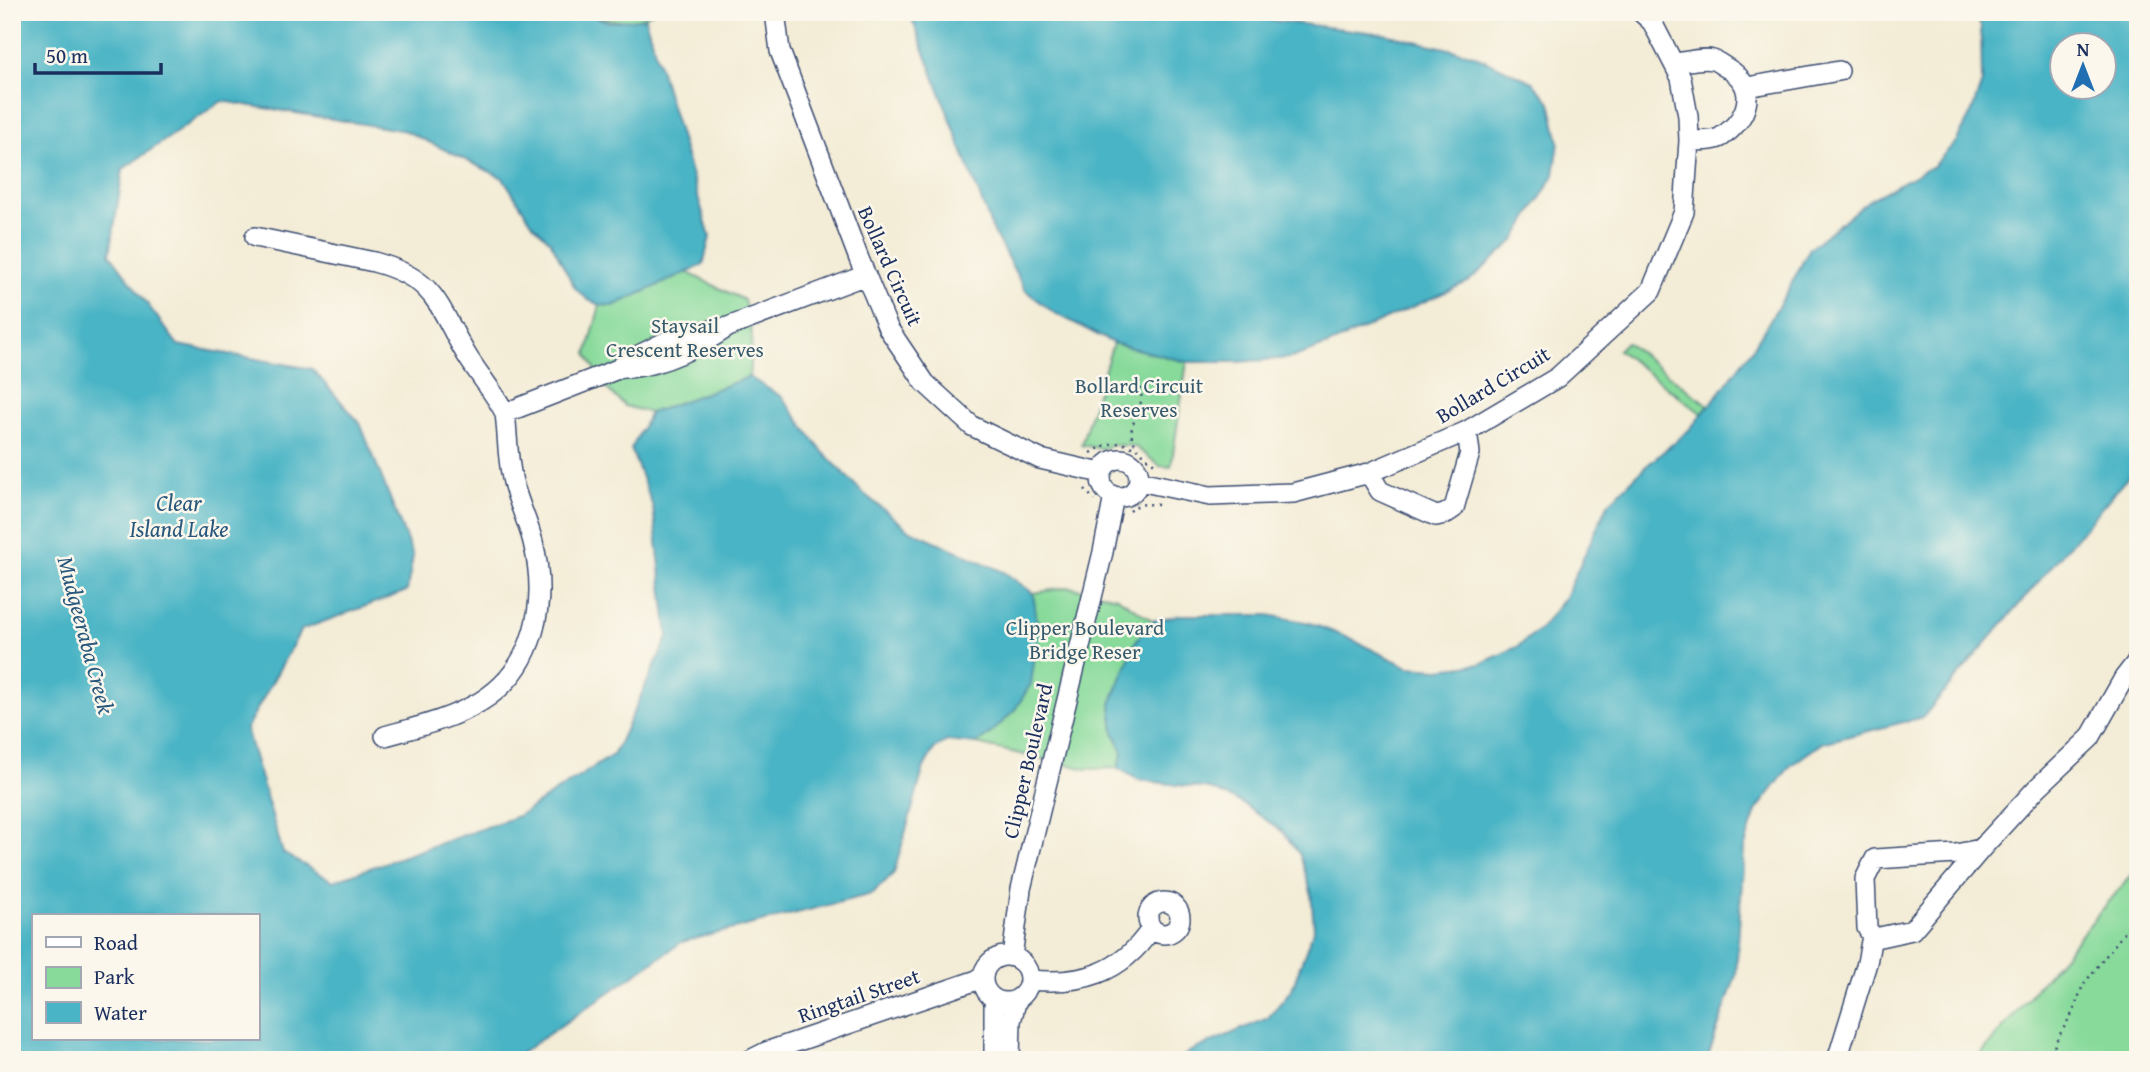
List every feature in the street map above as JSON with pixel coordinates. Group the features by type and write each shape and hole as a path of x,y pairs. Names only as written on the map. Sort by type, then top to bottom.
{"street":[{"name":"Bollard Circuit","path":"775,12 780,51 866,275 888,328 925,383 972,426 1040,459 1101,473"},
{"name":"Bollard Circuit","path":"1139,481 1210,496 1293,493 1369,473 1467,431 1558,377 1651,291 1684,212 1689,141 1688,116 1681,78 1652,22 1641,12"},
{"path":"1675,63 1712,60 1736,73 1747,87 1743,114 1733,126 1719,139 1689,141"},
{"path":"1747,87 1839,71"},
{"path":"255,237 374,261 411,276 427,288 441,306 464,351 505,413 513,482 533,540 539,568 537,624 530,644 521,662 503,685 480,702 429,723 385,736"},
{"path":"505,413 618,369 668,340 728,327 866,275"},
{"path":"1369,473 1380,491 1436,516 1445,514 1454,508 1470,453 1467,431"},
{"path":"1124,459 1137,469 1139,481 1137,487 1127,496 1114,496 1104,490 1101,473 1112,460 1124,459"},
{"name":"Clipper Boulevard","path":"1012,957 1021,890 1103,552 1114,496"},
{"path":"1872,936 1880,937 1912,930 2037,788 2090,738 2124,678 2138,660"},
{"path":"1837,1060 1867,963 1872,936 1867,928 1865,879 1875,859 1956,854 1981,849"},
{"path":"1030,980 1053,982 1084,979 1108,970 1142,943 1151,929"},
{"path":"1000,957 1012,957 1026,967 1030,980 1024,994 1017,999 1003,1002 988,993 983,978 987,966 993,961 1000,957"},
{"name":"Ringtail Street","path":"750,1060 983,978"},
{"path":"994,999 994,1060"},
{"path":"1010,1060 1011,1021 1017,999"}],"path":[{"path":"2050,1060 2056,1041 2073,1012 2082,985 2138,915"}],"green space":[{"path":"579,12 653,12 636,20 617,21"},
{"name":"Staysail Crescent Reserves","path":"686,272 744,300 752,336 749,377 650,413 625,406 605,387 587,354 600,305 613,306"},
{"path":"1626,342 1709,406 1702,414 1618,350"},
{"name":"Bollard Circuit Reserves","path":"1113,343 1187,362 1171,467 1160,466 1134,446 1111,445 1102,449 1081,445"},
{"name":"Clipper Boulevard Bridge Reser","path":"1069,587 1117,597 1153,621 1136,641 1111,704 1114,732 1123,752 1118,768 1087,769 976,744 1014,711 1038,632 1033,593"},
{"path":"2138,867 2138,1060 1976,1060"}],"water":[{"name":"Clear Island Lake","path":"12,12 579,12 610,22 645,18 710,237 703,265 613,306 588,300 575,288 551,242 533,224 503,178 406,131 222,101 123,169 110,254 178,345 312,369 360,423 413,556 407,591 301,630 246,729 283,853 333,881 518,816 614,754 668,637 653,507 631,449 650,413 749,377 782,397 822,451 863,493 908,529 1004,572 1033,593 1038,632 1031,684 1014,711 976,744 947,741 934,749 924,767 894,873 872,894 682,942 511,1060 12,1060"},
{"path":"914,12 1243,12 1260,19 1385,34 1471,54 1533,82 1550,102 1559,142 1554,175 1515,240 1468,282 1328,345 1291,358 1187,362 1113,343 1053,312 1025,290 993,231 912,19"},
{"path":"1974,12 2138,12 2138,465 1923,717 1822,743 1791,765 1756,811 1744,849 1736,975 1707,1060 1178,1060 1191,1051 1268,1018 1292,989 1314,928 1311,892 1300,855 1283,832 1242,803 1210,789 1139,780 1118,768 1123,752 1114,732 1111,704 1136,641 1153,621 1179,615 1268,615 1310,623 1408,667 1440,669 1480,664 1517,647 1541,628 1565,597 1608,504 1644,468 1690,429 1753,348 1810,248 1869,200 1933,166 1956,142 1971,114 1982,82 1981,27"}],"water label":[{"name":"Mudgeeraba Creek","path":"86,635"}]}
